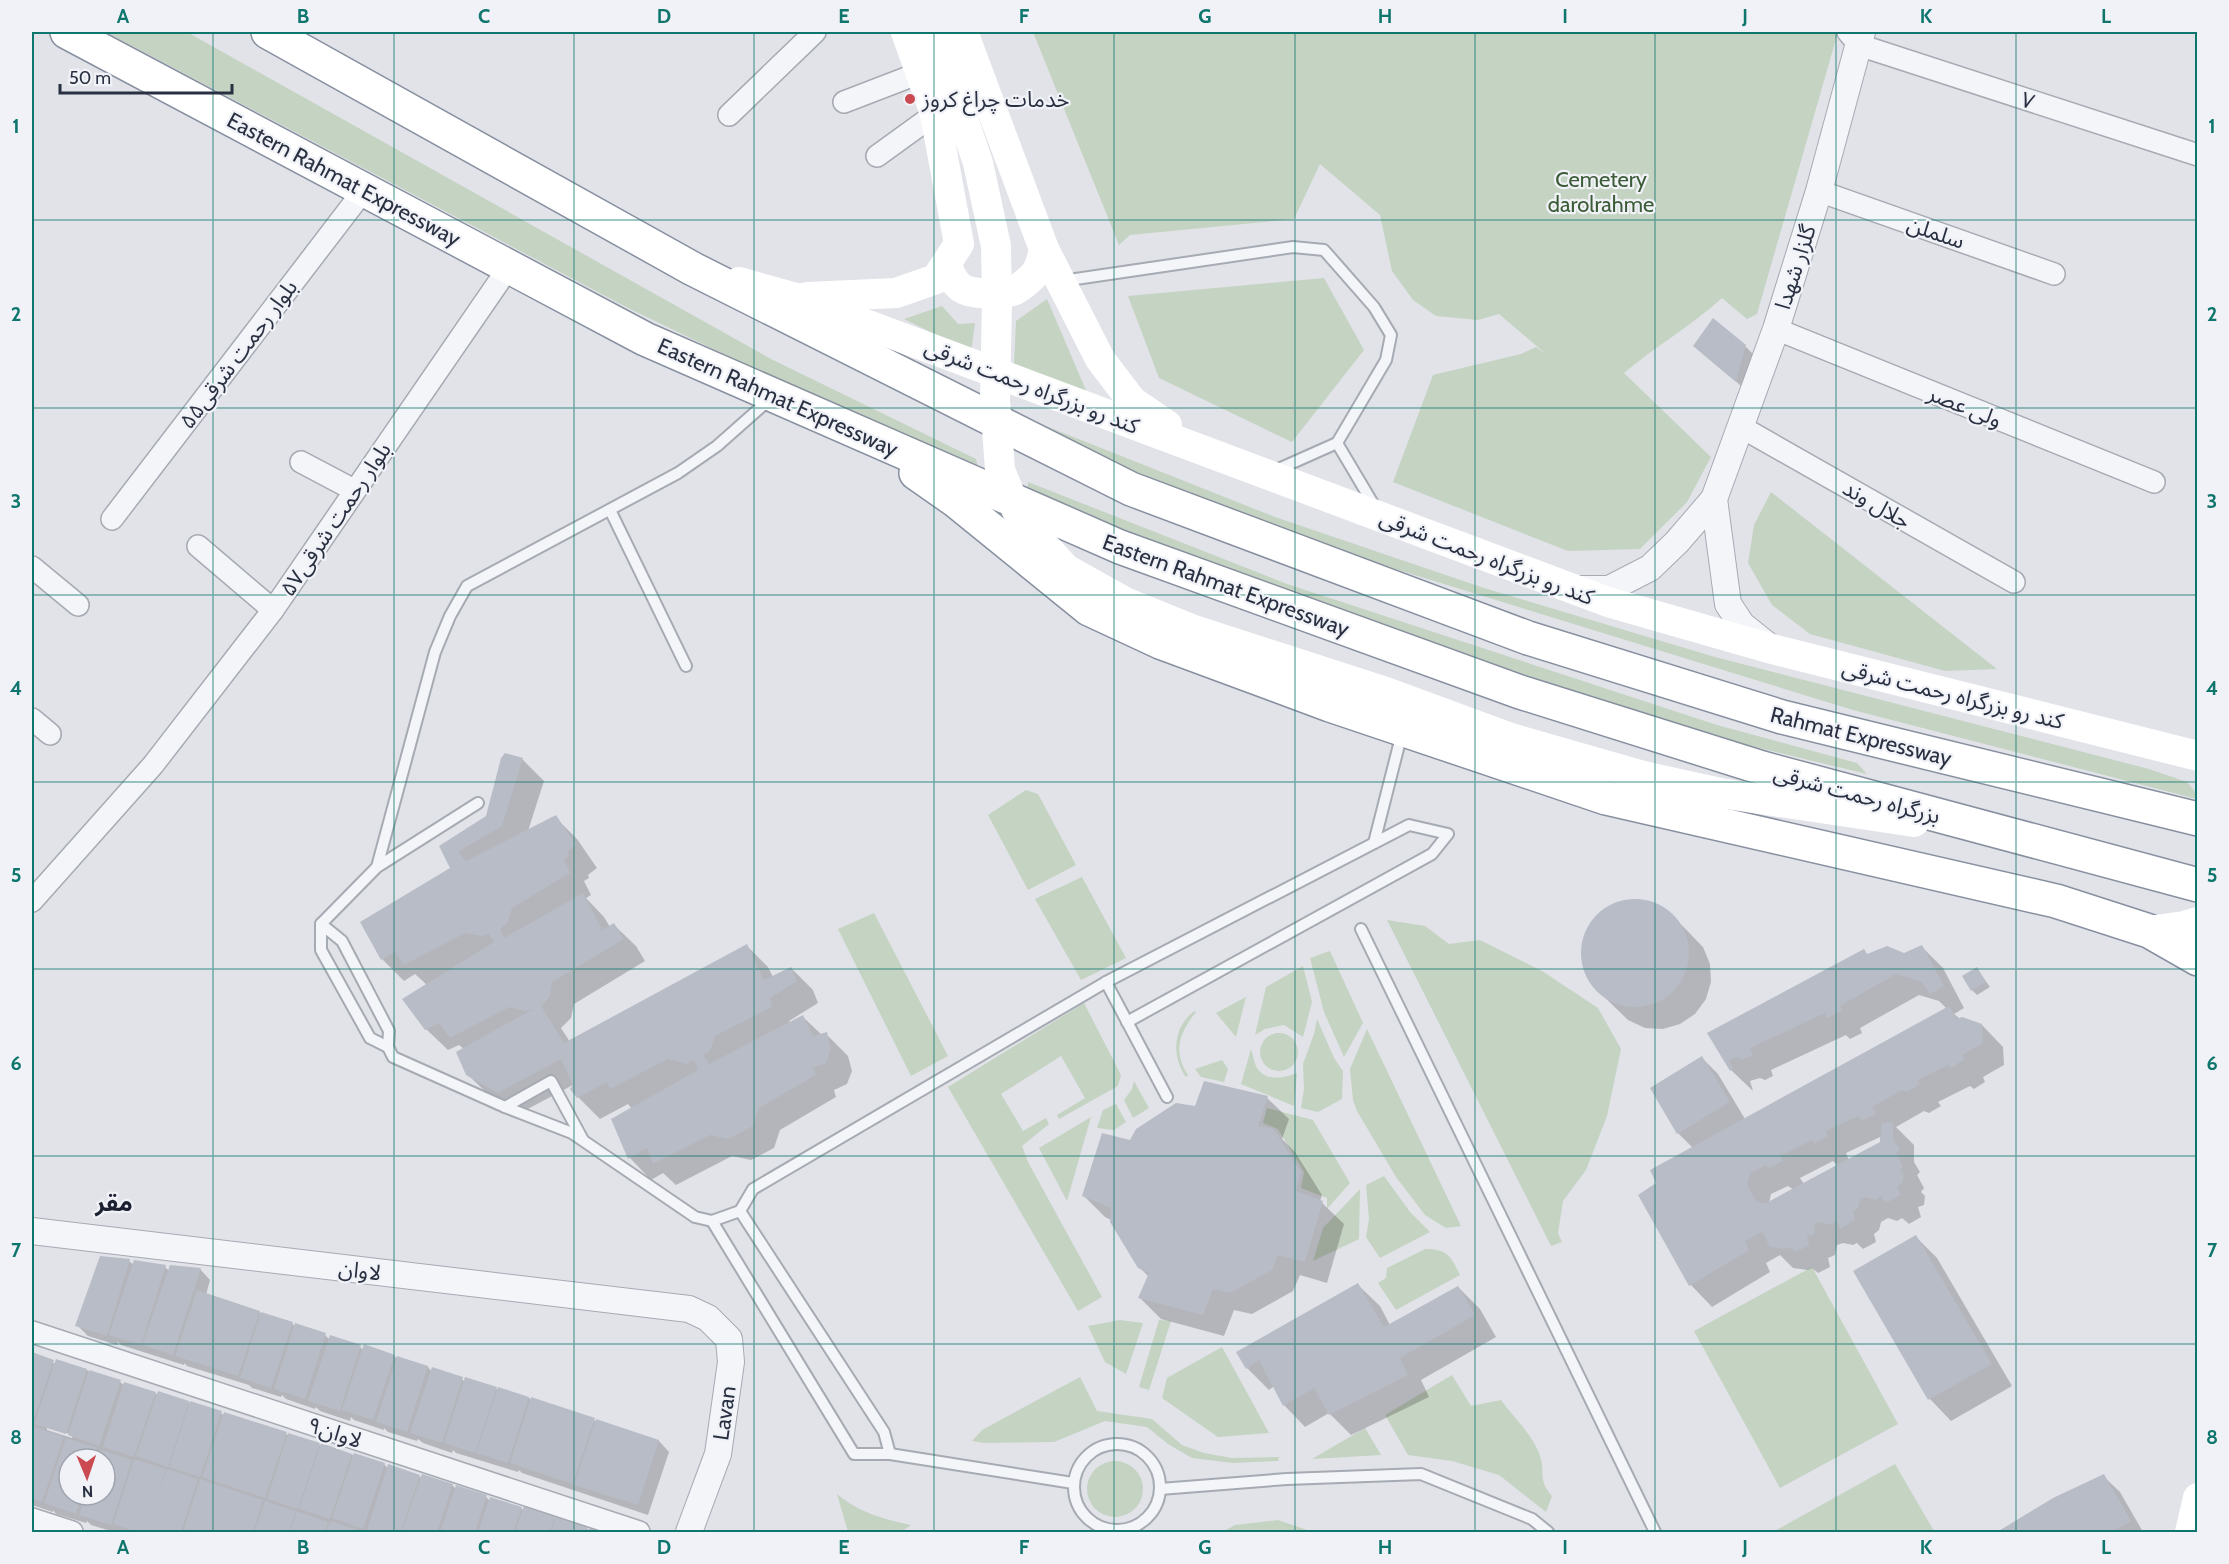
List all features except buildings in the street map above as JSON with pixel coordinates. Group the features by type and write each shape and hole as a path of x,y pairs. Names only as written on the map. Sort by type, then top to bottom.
{"highway":[{"name":"Eastern Rahmat Expressway","path":"67,32 645,339 1120,547 1520,692"},
{"path":"268,32 693,269"},
{"name":"Rahmat Expressway","path":"693,269 1131,489 1528,638 1782,717 2198,819"},
{"path":"864,435 956,501 1089,609 1160,642 1330,705 1606,798 2056,901 2149,931 2198,959"},
{"name":"بزرگراه رحمت شرقی","path":"1520,692 1761,768 2198,885"}],"main road":[{"path":"693,269 796,298 896,293 936,279 959,244 935,114 906,32"},
{"path":"934,32 978,163 996,246 995,400 1000,470 1017,511 1026,526 1066,569 1126,603 1191,629 1533,744 1643,776 1720,793 2025,837"},
{"path":"963,32 1044,249 1100,359 1132,401 1206,452"},
{"path":"947,263 951,278 962,289 996,294 1014,290 1035,274 1044,249"},
{"name":"کند رو بزرگراه رحمت شرقی","path":"796,298 1608,602 1772,650 2198,756"},
{"path":"2149,931 2198,922"},
{"path":"2190,1533 2198,1498"}],"street":[{"path":"729,115 815,32"},
{"name":"۷","path":"1856,36 2198,155"},
{"name":"گلزار شهدا","path":"1573,589 1609,589 1650,568 1677,542 1714,499 1776,329 1819,191 1856,36"},
{"path":"844,102 922,72"},
{"path":"877,156 935,114"},
{"name":"بلوار رحمت شرقی۵۵","path":"112,519 364,190"},
{"name":"سلملن","path":"1819,191 2054,273"},
{"name":"۵۷بلوار رحمت شرقی","path":"32,901 153,765 273,610 509,267"},
{"name":"ولی عصر","path":"1776,329 2154,482"},
{"name":"جلال وند","path":"1741,427 2014,582"},
{"path":"300,462 354,490"},
{"name":"گلزار شهدا","path":"1714,499 1728,604 1742,625 1772,650"},
{"path":"198,546 273,610"},
{"path":"32,567 78,605"},
{"path":"32,719 50,734"},
{"name":"لاوان","path":"32,1231 689,1309 708,1318 729,1339 731,1362 718,1454 689,1533"},
{"name":"۹لاوان","path":"32,1332 639,1533"},
{"path":"32,1519 72,1533"}],"lane":[{"path":"1060,281 1293,247 1324,250 1374,307 1391,335 1386,360 1337,443 1269,474"},
{"path":"377,867 435,652 450,616 467,586 678,473 717,446 774,396"},
{"path":"1337,443 1382,517"},
{"path":"610,510 686,666"},
{"path":"1374,843 1403,729"},
{"path":"388,1047 370,1038 321,950 321,924 377,867 478,803"},
{"path":"321,924 342,941 389,1031 388,1047 393,1057 505,1107 572,1133 695,1217 712,1221 740,1211 753,1189 1106,982 1409,825 1448,834 1432,854 1127,1022"},
{"path":"1361,929 1655,1533"},
{"path":"1106,982 1167,1097"},
{"path":"505,1107 551,1081 584,1142"},
{"path":"740,1211 884,1432 890,1454"},
{"path":"712,1221 854,1454 890,1454 1073,1483"},
{"path":"1113,1444 1128,1445 1141,1451 1152,1462 1159,1475 1160,1489 1158,1502 1151,1515 1141,1524 1128,1530 1114,1531 1094,1524 1079,1510 1074,1498 1073,1483 1077,1468 1086,1456 1098,1448 1113,1444"},
{"path":"1160,1489 1287,1479 1421,1474 1532,1519 1548,1533"}],"green space":[{"path":"106,32 187,32 771,359 976,459 981,478 628,308"},
{"name":"Cemetery darolrahme","path":"1033,32 1838,32 1757,314 1747,319 1722,298 1624,373 1711,457 1687,502 1640,549 1568,551 1393,482 1433,375 1521,354 1536,347 1546,354 1499,314 1478,320 1436,316 1413,300 1392,271 1380,215 1320,164 1294,219 1130,235 1119,245"},
{"path":"1324,278 1364,350 1292,442 1159,378 1128,296"},
{"path":"1047,299 1088,395 1014,365 1016,321"},
{"path":"942,306 958,324 975,323 971,352 904,319"},
{"path":"1018,415 1275,517 1484,588 1715,657 2149,769 2187,782 2197,794 2197,799 1853,710 1340,552 1075,448"},
{"path":"1028,482 1287,584 1717,725 1857,763 1867,774 1684,730 1230,578 1027,495"},
{"path":"1771,492 1997,669 1945,671 1810,634 1772,605 1748,563 1754,525"},
{"path":"1026,790 1038,794 1076,865 1028,890 988,815"},
{"path":"1082,877 1126,958 1081,980 1035,899"},
{"path":"874,913 948,1056 911,1076 838,929"},
{"path":"1387,920 1425,926 1449,944 1480,940 1542,971 1598,1008 1621,1049 1607,1116 1586,1170 1563,1201 1558,1233 1562,1242 1551,1246"},
{"path":"1330,951 1363,1023 1344,1057 1324,1012 1310,958"},
{"path":"1303,966 1312,1002 1303,1037 1284,1025 1265,1029 1255,1035 1266,987"},
{"path":"1246,997 1236,1037 1216,1013"},
{"path":"1084,1003 1121,1075 1118,1086 1059,1119 1057,1115 1085,1098 1061,1056 1001,1094 1023,1131 1046,1118 1049,1124 1022,1146 1028,1162 1102,1297 1078,1311 948,1087"},
{"path":"1195,1011 1180,1042 1180,1058 1188,1075 1186,1077 1178,1060 1177,1042 1182,1024"},
{"path":"1317,1019 1334,1058 1343,1071 1342,1099 1318,1112 1301,1108 1304,1089 1303,1064"},
{"path":"1367,1029 1461,1226 1446,1228 1425,1215 1396,1177 1357,1111 1353,1100 1350,1069"},
{"path":"1279,1033 1293,1038 1298,1052 1293,1066 1279,1071 1265,1066 1260,1052 1265,1038"},
{"path":"1251,1049 1257,1068 1265,1075 1281,1077 1297,1073 1294,1106 1241,1084"},
{"path":"1222,1060 1228,1069 1224,1082 1201,1077 1195,1069"},
{"path":"1134,1081 1149,1108 1133,1118 1124,1100 1132,1089"},
{"path":"1116,1104 1126,1122 1114,1130 1097,1128 1103,1110"},
{"path":"1267,1108 1313,1120 1350,1183 1327,1209 1327,1198 1301,1188 1304,1172 1278,1129 1263,1123"},
{"path":"1091,1117 1067,1201 1039,1148"},
{"path":"1384,1176 1410,1212 1430,1232 1380,1258 1366,1237 1369,1219 1366,1185"},
{"path":"1360,1189 1359,1239 1313,1261 1323,1228"},
{"path":"1425,1249 1443,1252 1454,1263 1460,1275 1396,1310 1378,1283 1386,1278 1387,1268"},
{"path":"1812,1267 1898,1424 1780,1488 1694,1331"},
{"path":"1120,1320 1143,1323 1126,1374 1105,1362 1088,1326"},
{"path":"1159,1320 1171,1321 1149,1390 1139,1387"},
{"path":"1222,1347 1269,1433 1218,1437 1162,1398 1167,1378"},
{"path":"1452,1375 1471,1406 1501,1400 1528,1434 1537,1449 1542,1462 1543,1480 1552,1496 1546,1512 1499,1475 1452,1461 1408,1455 1385,1415"},
{"path":"1080,1377 1097,1411 1152,1419 1182,1445 1204,1453 1232,1458 1279,1457 1278,1461 1233,1463 1192,1458 1168,1444 1147,1427 1105,1421 1054,1442 984,1443 972,1441 982,1430"},
{"path":"1365,1428 1381,1455 1312,1459"},
{"path":"1115,1461 1126,1463 1135,1469 1141,1478 1143,1489 1141,1500 1135,1509 1126,1515 1115,1517 1104,1515 1095,1509 1089,1500 1087,1489 1089,1478 1095,1469 1104,1463"},
{"path":"1895,1464 1934,1531 1773,1532"},
{"path":"837,1494 854,1506 872,1514 911,1525 901,1532 848,1532"},
{"path":"1278,1520 1313,1532 1222,1532 1235,1525"}],"place":[{"name":"خدمات چراغ کروز","path":"910,99"}],"district":[{"name":"مقر","path":"114,1203"}]}
